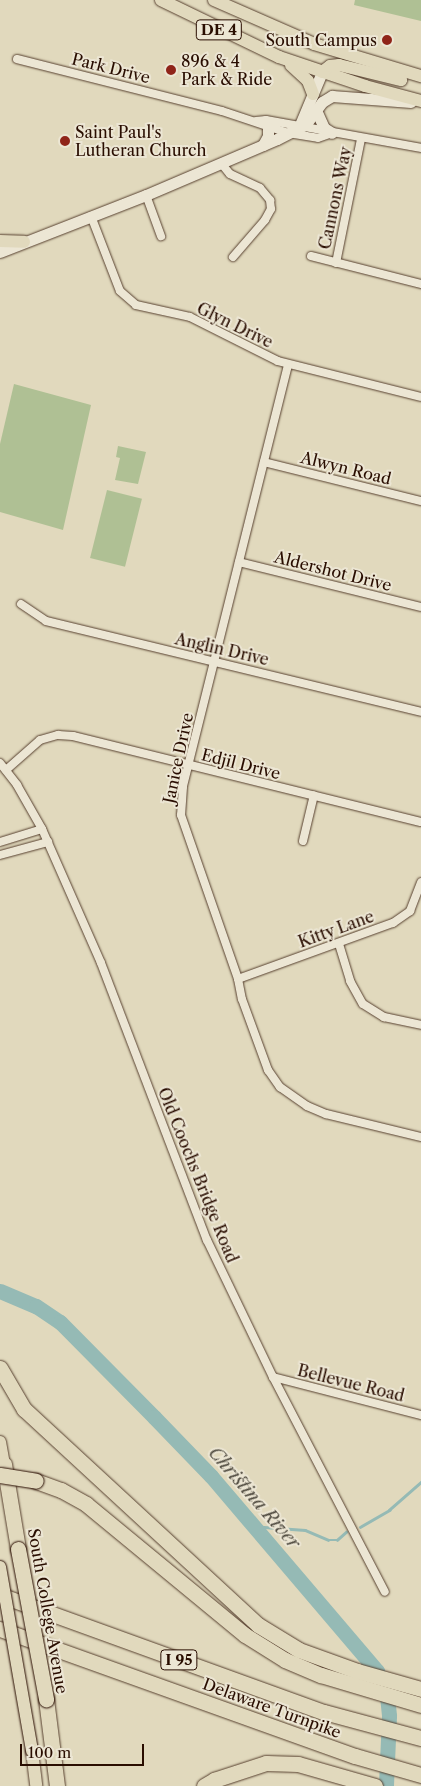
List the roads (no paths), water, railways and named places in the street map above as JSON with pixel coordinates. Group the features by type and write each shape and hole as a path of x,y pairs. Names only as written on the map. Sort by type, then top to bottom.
{"highway":[{"path":"0,1368 24,1409 258,1625 299,1650 357,1671 421,1689"},
{"path":"2,1470 62,1490 86,1504 245,1635 285,1660 321,1675 421,1705"},
{"name":"South College Avenue","path":"2,1470 46,1699 57,1786"},
{"name":"Delaware Turnpike","path":"0,1595 359,1722 415,1736"},
{"name":"Delaware Turnpike","path":"0,1629 355,1756 418,1774"},
{"path":"204,1786 214,1780 266,1763 298,1764 370,1785"}],"main road":[{"name":"DE 4","path":"161,0 279,56 322,72 421,101"},
{"name":"DE 4","path":"214,0 314,44 421,76"},
{"path":"279,56 308,80 313,94"},
{"path":"322,72 330,66 339,65 421,83"},
{"path":"0,241 24,242"},
{"name":"South College Avenue","path":"0,1442 2,1470"},
{"path":"0,1567 32,1751 36,1786"}],"street":[{"name":"Park Drive","path":"17,59 256,121 288,133"},
{"path":"299,127 322,72"},
{"path":"0,252 146,195 263,145 306,124 322,102 337,95 421,101"},
{"path":"316,110 324,128 332,133"},
{"name":"Park Drive","path":"256,121 266,120 299,127"},
{"path":"263,145 268,136 268,127"},
{"name":"Cannons Way","path":"299,127 361,138 336,263"},
{"name":"Cannons Way","path":"288,133 318,138 332,133"},
{"path":"361,138 421,148"},
{"path":"221,163 230,174 260,188 270,200 271,209 265,220 233,257"},
{"path":"146,195 160,236"},
{"name":"Glyn Drive","path":"91,216 120,290 127,299 149,311 190,317 256,352 288,365 421,396"},
{"name":"Cannons Way","path":"311,256 421,284"},
{"name":"Janice Drive","path":"288,365 180,796 180,815 268,1070 280,1087 307,1106 326,1114 421,1137"},
{"name":"Alwyn Road","path":"264,462 421,501"},
{"name":"Aldershot Drive","path":"239,562 421,607"},
{"name":"Anglin Drive","path":"20,604 46,621 421,712"},
{"name":"Edjil Drive","path":"6,770 40,740 66,735 421,822"},
{"name":"Old Coochs Bridge Road","path":"0,763 42,829 101,963 198,1220 273,1377 385,1592"},
{"path":"303,841 314,796"},
{"path":"0,842 42,829"},
{"path":"0,854 48,842"},
{"name":"Kitty Lane","path":"238,979 339,944 403,917 415,903 421,882"},
{"path":"339,944 350,981 363,1004 384,1017 421,1025"},
{"name":"Bellevue Road","path":"273,1377 421,1415"}],"waterway":[{"name":"Christina River","path":"0,1291 36,1306 60,1322 211,1476 377,1671 387,1696 389,1716 386,1786"},
{"path":"360,1527 389,1510 421,1482"},
{"path":"252,1526 305,1530 328,1540 337,1540 346,1532"}],"place":[{"name":"South Campus","path":"387,40"},
{"name":"896 & 4 Park & Ride","path":"171,70"},
{"name":"Saint Paul's Lutheran Church","path":"65,141"}]}
